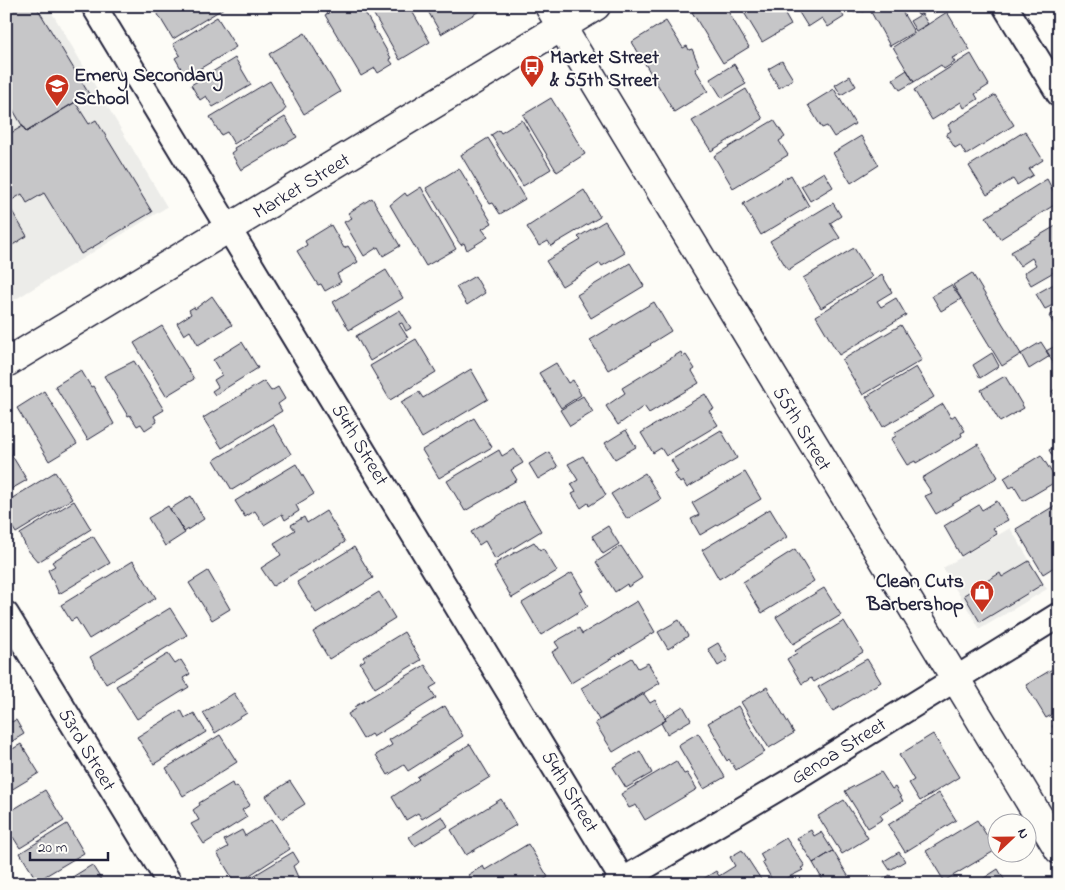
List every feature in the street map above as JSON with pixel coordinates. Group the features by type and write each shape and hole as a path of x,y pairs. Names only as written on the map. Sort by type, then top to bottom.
{"street":[{"name":"54th Street","path":"94,6 230,228 621,882"},
{"name":"Market Street","path":"6,363 230,228 555,16 596,6"},
{"path":"1005,6 1059,94"},
{"name":"55th Street","path":"555,16 1059,850"},
{"name":"53rd Street","path":"6,614 170,884"},
{"name":"Genoa Street","path":"621,882 1059,615"}],"shaded area":[{"name":"Emery Secondary School","path":"6,6 48,6 167,207 6,305"},
{"path":"1010,528 1047,589 980,629 943,568"}],"building":[{"path":"6,6 36,6 89,94 26,132 6,98"},
{"path":"164,6 223,6 224,8 173,39 156,11"},
{"path":"340,6 361,6 393,64 378,73 375,68 361,76 325,15"},
{"path":"369,6 409,6 430,42 400,60"},
{"path":"425,6 485,6 486,7 441,34"},
{"path":"702,6 725,6 749,47 723,63 692,12"},
{"path":"740,6 780,6 791,25 762,42"},
{"path":"795,6 835,6 838,7 844,17 828,27 822,18 808,27"},
{"path":"850,6 873,6 863,12 861,9 854,13"},
{"path":"881,6 899,6 914,32 890,46 871,12"},
{"path":"913,6 945,6 934,13 931,8 918,15"},
{"path":"947,12 970,50 952,58 955,62 944,69 941,65 914,82 893,47"},
{"path":"922,14 928,24 916,31 910,21"},
{"path":"217,17 236,47 186,77 175,58 180,55 173,44"},
{"path":"666,21 683,48 687,46 689,50 692,49 699,66 695,69 708,91 674,112 632,42"},
{"path":"305,33 340,92 304,114 269,54"},
{"path":"971,54 989,85 975,94 978,99 964,108 961,102 932,120 914,90"},
{"path":"235,58 251,85 213,107 206,96 200,100 191,85"},
{"path":"782,61 793,79 779,88 768,69"},
{"path":"734,64 746,84 722,98 710,79"},
{"path":"907,70 914,82 900,90 893,79"},
{"path":"850,76 856,86 841,95 835,85"},
{"path":"270,81 286,108 283,112 234,144 227,132 221,135 210,117"},
{"path":"746,89 763,119 711,151 692,121"},
{"path":"834,89 855,124 834,137 827,126 822,128 808,105"},
{"path":"995,95 1014,125 966,155 960,145 955,148 946,134 951,131 948,125"},
{"path":"551,98 585,154 557,172 523,115"},
{"path":"75,102 89,124 96,120 152,212 81,254 44,193 27,203 22,194 7,203 27,236 6,249 6,136 23,126 26,132"},
{"path":"285,117 297,137 241,170 231,153 235,150 234,148"},
{"path":"522,120 551,169 523,186 491,135 499,130 501,133"},
{"path":"774,120 785,137 779,141 788,155 733,188 714,156"},
{"path":"1025,131 1043,160 1029,169 1033,175 1017,185 1013,179 987,195 969,166"},
{"path":"861,136 879,165 851,183 833,153"},
{"path":"488,138 525,199 500,214 493,203 490,204 461,155"},
{"path":"459,168 492,223 482,229 488,237 467,250 464,243 461,245 458,241 426,188"},
{"path":"824,172 833,187 810,201 801,186"},
{"path":"791,175 809,206 761,235 743,204"},
{"path":"1047,179 1059,202 1000,239 986,217"},
{"path":"421,187 456,249 426,266 390,205 405,193 407,196"},
{"path":"584,190 600,217 551,246 548,241 539,246 527,227"},
{"path":"372,198 400,246 383,256 378,247 364,256 344,222 352,218 348,213"},
{"path":"833,203 841,216 830,223 840,238 788,270 770,241"},
{"path":"605,221 625,253 602,266 600,263 562,286 546,261 581,240 578,237"},
{"path":"1059,224 1059,269 1031,285 1024,273 1036,265 1032,258 1020,266 1011,252"},
{"path":"331,225 344,248 348,246 358,262 337,274 341,282 325,291 321,284 318,285 297,251 307,245 305,241"},
{"path":"854,248 872,277 821,308 803,278"},
{"path":"630,263 644,286 591,318 577,295"},
{"path":"386,270 403,298 349,330 333,302"},
{"path":"972,273 1021,354 1002,366 953,285"},
{"path":"882,275 892,292 877,301 881,307 896,298 906,315 839,355 816,316"},
{"path":"475,276 485,293 467,305 456,287"},
{"path":"1059,281 1059,302 1045,309 1036,294"},
{"path":"951,285 961,299 941,311 932,296"},
{"path":"212,296 232,325 198,345 190,331 184,335 177,323 191,314 189,310 194,307 195,309"},
{"path":"654,302 671,331 608,370 590,340"},
{"path":"400,310 411,328 406,331 402,323 399,324 408,338 370,361 356,336"},
{"path":"1059,310 1059,328 1057,329 1049,316"},
{"path":"901,325 922,360 863,395 842,360"},
{"path":"162,326 194,379 166,396 134,343"},
{"path":"416,339 436,372 390,400 370,366"},
{"path":"242,342 258,368 215,395 212,391 218,387 214,380 222,375 213,360"},
{"path":"1041,342 1050,356 1029,369 1021,354"},
{"path":"1059,344 1059,372 1046,351"},
{"path":"681,352 683,357 686,355 695,369 692,371 699,383 649,413 644,406 618,425 606,406 625,393 622,388"},
{"path":"992,353 999,366 980,378 973,365"},
{"path":"134,361 164,410 154,416 157,422 145,430 141,424 137,426 130,415 128,416 104,376"},
{"path":"556,363 568,383 573,380 581,395 561,408 539,373"},
{"path":"916,367 934,397 883,427 866,397"},
{"path":"471,369 488,399 422,438 401,402 419,392 423,398"},
{"path":"81,370 91,387 93,386 114,424 88,440 55,386"},
{"path":"1005,376 1024,408 1000,422 981,390"},
{"path":"264,381 271,391 278,387 285,399 278,404 282,411 222,448 203,418"},
{"path":"1059,387 1059,403 1052,391"},
{"path":"44,391 77,444 49,461 17,408"},
{"path":"705,394 714,409 709,411 718,425 666,456 661,448 653,453 641,433"},
{"path":"583,396 593,412 570,426 560,410"},
{"path":"943,404 951,418 955,415 965,431 961,433 962,436 916,463 915,461 907,465 891,439 896,436 894,433"},
{"path":"474,418 492,447 439,478 422,450"},
{"path":"273,424 291,454 232,490 214,460"},
{"path":"626,430 636,447 615,459 605,443"},
{"path":"721,430 737,458 687,488 683,481 680,483 674,474 678,472 671,460"},
{"path":"978,444 998,477 936,514 925,496 932,493 922,478"},
{"path":"1059,444 1059,467 1049,450"},
{"path":"6,446 27,480 6,492"},
{"path":"514,449 523,463 511,470 517,480 465,511 447,481 499,450 502,456"},
{"path":"549,452 558,467 538,479 529,464"},
{"path":"1041,455 1057,481 1023,501 1014,486 1010,488 1004,478"},
{"path":"583,456 606,495 589,506 588,503 581,508 572,494 576,492 571,484 578,480 568,464"},
{"path":"296,464 314,494 296,505 299,511 285,520 282,514 264,525 255,511 245,517 235,501"},
{"path":"55,472 72,499 16,533 7,519 11,516 6,508 6,502"},
{"path":"745,472 761,499 700,535 691,519 699,515 692,503"},
{"path":"645,473 661,499 627,519 611,494"},
{"path":"191,496 204,519 184,532 170,509"},
{"path":"74,501 91,529 38,562 27,549 20,534"},
{"path":"523,501 541,531 495,559 485,541 479,545 471,532"},
{"path":"997,501 1008,520 993,528 997,534 961,556 944,526 979,505 982,510"},
{"path":"1059,503 1059,564 1043,574 1016,529"},
{"path":"168,506 185,533 165,546 148,518"},
{"path":"770,509 787,537 719,579 702,550"},
{"path":"326,511 345,542 273,586 261,568 281,555 274,543 295,530 291,525 304,517 307,523"},
{"path":"608,526 619,544 603,554 592,536"},
{"path":"93,536 110,563 59,594 48,570 55,566 52,562"},
{"path":"534,542 540,550 543,548 557,571 512,598 494,567 497,565 496,563"},
{"path":"621,546 642,578 628,587 627,584 615,592 596,562"},
{"path":"354,547 373,578 316,613 297,582"},
{"path":"795,549 814,581 762,613 743,582"},
{"path":"133,561 156,598 89,639 76,618 71,621 61,605"},
{"path":"1029,561 1043,584 980,622 964,595 1000,573 1002,577"},
{"path":"208,571 230,609 212,620 189,583"},
{"path":"572,573 583,591 580,592 588,606 541,635 522,603"},
{"path":"824,588 841,615 793,644 776,617"},
{"path":"379,592 395,618 329,659 313,632"},
{"path":"637,601 655,632 571,683 552,652 559,648 555,642 579,628 582,634"},
{"path":"170,608 187,635 106,684 90,657"},
{"path":"679,620 688,636 668,649 658,632"},
{"path":"844,621 863,652 814,682 811,678 802,684 787,659 797,653 795,651"},
{"path":"404,632 421,660 375,688 360,663 365,660 363,657"},
{"path":"718,643 728,660 718,666 708,649"},
{"path":"168,654 175,664 181,660 190,674 183,678 189,687 137,719 116,686"},
{"path":"632,658 638,668 648,663 660,683 599,720 581,688"},
{"path":"867,659 881,682 833,711 818,687"},
{"path":"425,665 437,684 430,688 436,698 373,737 371,734 363,739 348,714 356,709 354,707"},
{"path":"1059,665 1059,711 1046,718 1026,685"},
{"path":"767,687 794,733 769,748 741,702"},
{"path":"234,693 247,713 215,733 203,713"},
{"path":"644,694 650,703 655,700 666,720 613,752 595,723"},
{"path":"445,706 463,736 408,771 404,765 388,775 376,755 392,745 389,740"},
{"path":"683,706 691,720 667,734 661,723 666,720 665,717"},
{"path":"738,706 765,752 736,770 729,759 727,761 720,749 722,747 708,723"},
{"path":"181,710 185,718 194,713 206,732 154,764 137,737"},
{"path":"6,714 11,722 16,720 24,734 6,745"},
{"path":"1059,722 1059,737 1052,726"},
{"path":"698,733 725,777 704,789 678,745"},
{"path":"933,734 959,777 920,801 909,783 914,780 899,755"},
{"path":"220,735 237,762 183,796 166,768"},
{"path":"21,744 39,773 6,793 6,753"},
{"path":"470,744 490,777 422,819 418,813 406,820 392,797 419,779 417,777"},
{"path":"640,751 652,773 626,788 613,767"},
{"path":"676,761 684,774 687,773 697,789 645,820 636,805 629,808 621,794"},
{"path":"881,772 892,789 895,787 903,801 880,815 883,819 868,828 845,791"},
{"path":"290,781 305,804 281,819 266,796"},
{"path":"232,783 234,788 237,786 250,805 242,810 247,817 204,844 191,824 199,820 193,810 200,805 199,803"},
{"path":"45,790 64,821 20,848 13,837 8,841 6,838 6,814"},
{"path":"939,793 956,820 905,852 888,825"},
{"path":"501,799 516,825 466,855 451,830"},
{"path":"844,800 868,838 842,854 818,816"},
{"path":"442,816 448,826 415,846 409,837"},
{"path":"272,819 290,849 236,884 217,853 228,847 224,840 242,830 245,836"},
{"path":"977,820 988,837 988,855 944,881 926,851"},
{"path":"67,824 84,853 37,881 20,853"},
{"path":"811,830 814,836 821,832 833,851 813,863 797,838"},
{"path":"786,838 805,866 801,868 803,870 777,883 775,880 773,881 762,862 764,861 760,854"},
{"path":"528,844 548,877 537,884 467,884 466,882 471,879 468,875 483,866 485,870"},
{"path":"742,850 764,884 706,884 703,879 716,871 719,876 735,866 730,857"},
{"path":"833,851 853,884 825,884 813,863"},
{"path":"293,852 299,862 293,866 301,884 240,884"},
{"path":"899,852 905,861 890,870 884,861"},
{"path":"92,865 104,884 61,884"},
{"path":"998,869 1007,884 978,884 978,882"},
{"path":"890,875 895,884 875,884"}],"place":[{"name":"Market Street & 55th Street","path":"532,88"},
{"name":"Emery Secondary School","path":"57,107"},
{"name":"Clean Cuts Barbershop","path":"982,613"}]}
